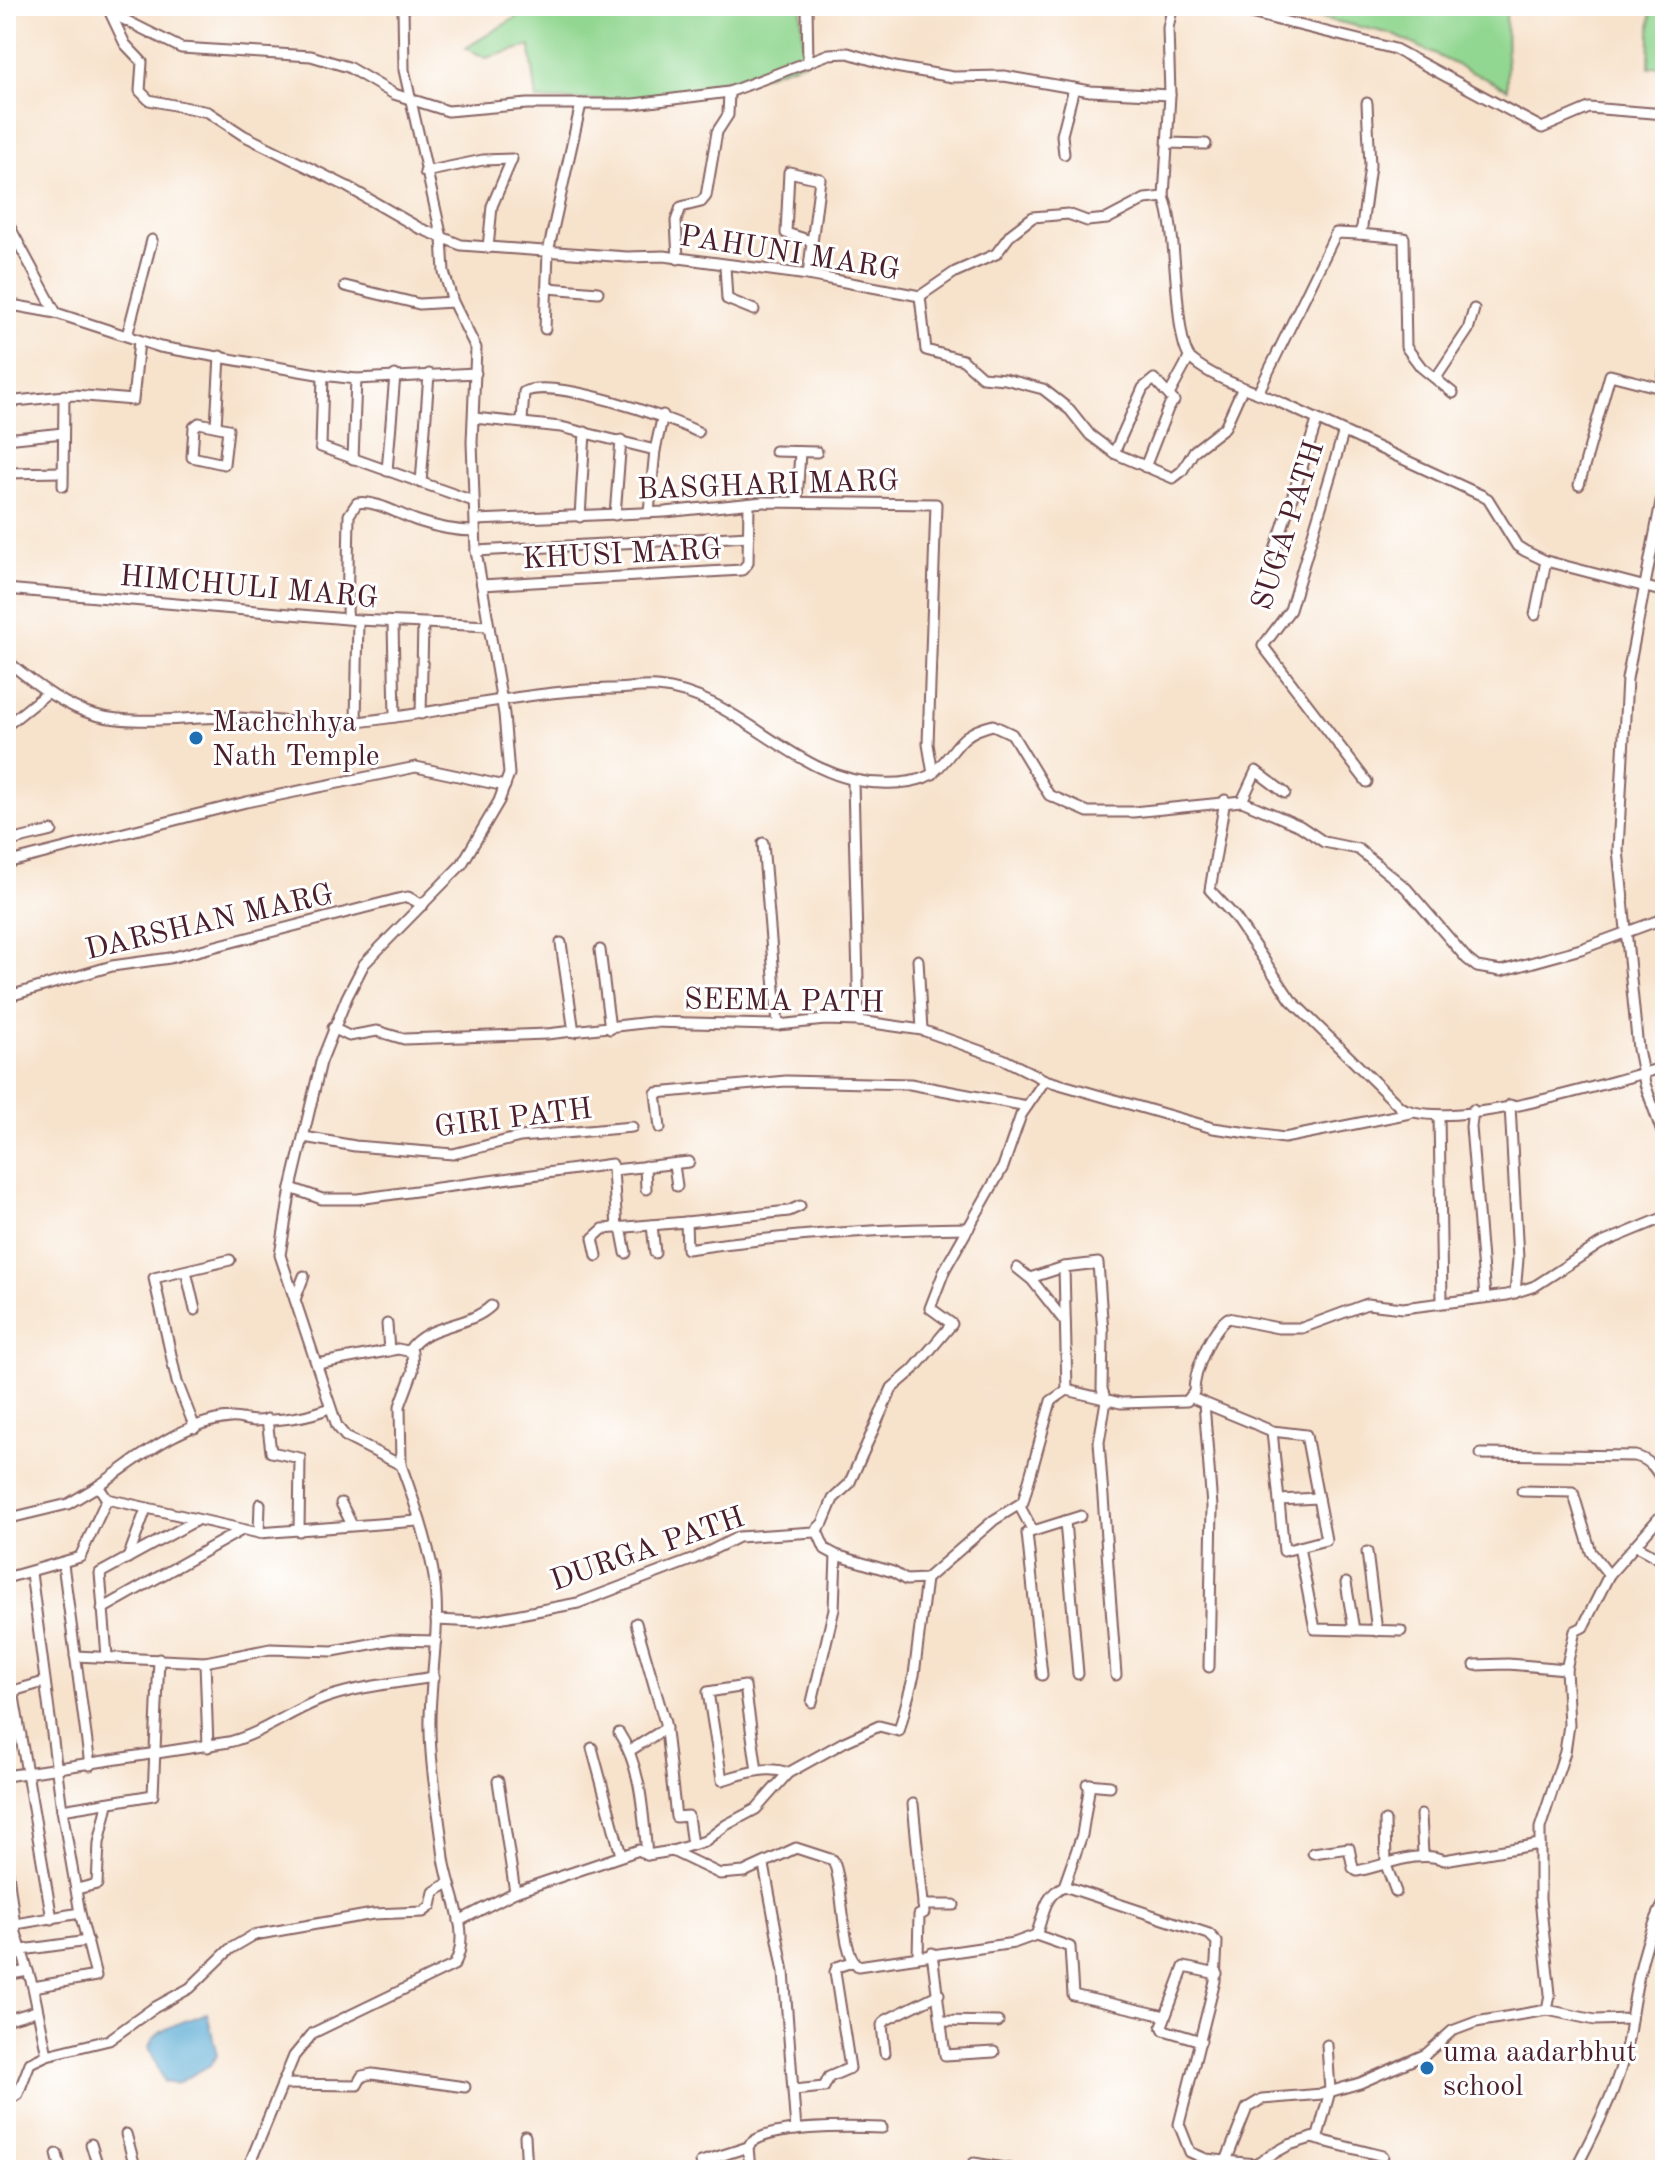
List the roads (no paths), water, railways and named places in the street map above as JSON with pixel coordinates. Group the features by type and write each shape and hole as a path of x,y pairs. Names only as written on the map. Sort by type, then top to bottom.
{"street":[{"path":"401,1465 346,1437 329,1408 296,1297 280,1255 291,1188 321,1062 333,1028 364,964 462,864 509,774 509,748 502,699 476,551 473,501 476,373 473,337 453,302 444,272 442,238 401,52 403,6"},
{"path":"807,6 808,63"},
{"path":"1222,6 1395,49 1542,128 1589,108 1665,114"},
{"path":"1175,7 1168,28 1170,95 1164,197 1174,236 1180,341 1189,358 1242,389 1258,393 1343,434 1385,449 1481,495 1488,499 1517,546 1546,561 1665,592"},
{"path":"109,10 181,48 311,56 348,67 409,99 448,111 527,104 634,104 729,92 829,54 848,53 918,72 978,79 1024,78 1074,88 1170,95"},
{"name":"PAHUNI MARG","path":"109,10 125,44 142,62 140,91 149,100 208,112 243,135 442,238 488,248 678,259 808,275 920,296 955,272 996,254 1011,234 1033,217 1068,214 1087,221 1107,219 1145,199 1164,197"},
{"path":"1064,154 1062,135 1074,88"},
{"path":"678,259 677,213 681,207 701,202 706,196 717,132 728,115 729,92"},
{"path":"1359,234 1370,166 1367,103"},
{"path":"545,329 548,252 559,193 567,180 581,104"},
{"path":"1168,143 1206,144"},
{"path":"425,172 483,160 512,159 492,206 488,248"},
{"path":"808,275 820,179 789,172 789,237 811,241"},
{"path":"6,220 56,313"},
{"path":"1258,393 1336,233 1404,238 1406,347 1421,367 1453,393"},
{"path":"127,336 152,240"},
{"path":"725,266 727,299 754,310"},
{"path":"345,286 419,304 453,302"},
{"path":"548,288 598,292"},
{"path":"920,296 926,350 963,360 982,377 1005,379 1043,389 1070,410 1090,435 1114,453 1173,478 1194,451 1225,427 1242,389"},
{"path":"6,304 56,313 139,341 323,375 356,379 476,373"},
{"path":"1436,378 1468,330 1474,309"},
{"path":"6,425 8,402 64,395 133,400 139,341"},
{"path":"216,426 220,356"},
{"path":"1169,395 1189,358"},
{"path":"1579,485 1610,375 1664,389 1665,364"},
{"path":"421,483 429,374"},
{"path":"323,375 321,447 473,501"},
{"path":"387,471 395,375"},
{"path":"353,459 356,379"},
{"path":"1114,453 1147,382 1154,379 1174,401 1169,406 1145,467"},
{"path":"522,421 527,389 567,392 663,415 698,432"},
{"path":"63,486 64,395"},
{"path":"649,512 655,450 663,415"},
{"path":"474,418 522,421 585,432 655,450"},
{"path":"1273,556 1317,421"},
{"path":"195,424 216,426 229,432 225,463 221,465 196,459 191,452 195,424"},
{"path":"580,517 585,432"},
{"path":"6,439 63,433"},
{"name":"SUGA PATH","path":"1343,434 1290,610 1263,646 1367,782"},
{"path":"615,515 621,440"},
{"path":"775,451 817,452"},
{"path":"797,501 800,452"},
{"path":"6,473 63,472"},
{"path":"1665,481 1626,698 1618,850 1642,1073 1665,1141"},
{"name":"BASGHARI MARG","path":"347,618 349,515 357,503 374,504 458,531 475,526 797,501 936,504 928,744 933,774"},
{"name":"KHUSI MARG","path":"482,585 742,570 748,563 749,504"},
{"path":"476,551 749,536"},
{"path":"1535,615 1546,561"},
{"name":"HIMCHULI MARG","path":"6,589 393,623 489,626"},
{"path":"356,722 358,620"},
{"path":"393,623 395,717"},
{"path":"421,714 423,625"},
{"path":"6,660 46,694 90,716 133,722 200,718 356,722 560,691 655,687 677,690 722,709 785,748 853,782 902,782 933,774 968,732 993,725 1012,734 1049,795 1088,812 1133,812 1225,800 1242,801 1300,826 1324,842 1361,851 1406,888 1477,967 1501,971 1581,949 1665,918"},
{"path":"6,726 46,694"},
{"path":"6,863 246,802 416,767 505,786"},
{"path":"1242,801 1256,771 1285,793"},
{"path":"853,782 859,1021"},
{"path":"1225,800 1211,880 1213,896 1235,917 1264,965 1291,1000 1372,1082 1410,1113"},
{"path":"6,842 52,831"},
{"path":"763,843 778,1025"},
{"name":"DARSHAN MARG","path":"6,997 112,966 170,958 398,899 408,897 423,905"},
{"path":"561,943 574,1032"},
{"path":"600,950 610,1029"},
{"path":"918,960 922,1030"},
{"name":"SEEMA PATH","path":"333,1028 349,1036 377,1031 404,1039 574,1032 651,1022 778,1025 825,1020 859,1021 922,1030 1003,1059 1045,1080 1213,1128 1284,1138 1410,1113 1439,1115 1510,1105 1665,1067"},
{"path":"1045,1080 1027,1106 1003,1167 945,1269 930,1308 952,1324 913,1370 892,1388 876,1418 866,1452 849,1484 833,1499 823,1523 814,1532 818,1533 825,1549 836,1555 893,1572 906,1580 926,1579 994,1520 1019,1505 1034,1471 1051,1401 1067,1390"},
{"path":"660,1128 656,1093 786,1081 910,1084 1027,1106"},
{"path":"1510,1105 1518,1259 1515,1293"},
{"path":"1473,1110 1471,1127 1485,1297"},
{"path":"1439,1115 1442,1302"},
{"name":"GIRI PATH","path":"304,1137 355,1146 453,1154 520,1137 632,1127"},
{"path":"613,1170 689,1162"},
{"path":"291,1188 322,1199 358,1199 612,1164 619,1227 626,1253"},
{"path":"674,1165 677,1186"},
{"path":"645,1166 646,1189"},
{"path":"597,1256 593,1238 596,1231 789,1211 800,1206"},
{"path":"1192,1398 1194,1374 1220,1324 1228,1318 1278,1328 1302,1328 1367,1304 1403,1308 1515,1293 1557,1274 1600,1244 1665,1217"},
{"path":"686,1222 687,1249 852,1230 969,1228"},
{"path":"652,1225 655,1253"},
{"path":"195,1428 183,1396 153,1284 158,1276 230,1260"},
{"path":"1030,1278 1064,1267 1098,1263 1103,1332 1102,1389 1106,1401 1099,1442 1116,1675"},
{"path":"1064,1267 1067,1390"},
{"path":"1017,1268 1030,1278 1065,1322"},
{"path":"186,1271 195,1310"},
{"path":"296,1297 304,1276"},
{"path":"409,1350 418,1338 477,1317 491,1306"},
{"path":"387,1324 389,1351"},
{"path":"317,1364 409,1350"},
{"path":"247,2170 294,2056 313,2033 454,1965 460,1950 459,1921 447,1884 432,1762 436,1641 434,1576 401,1465 400,1406 414,1365 409,1350"},
{"path":"1067,1390 1106,1401 1138,1404 1192,1398 1272,1431 1306,1435 1326,1540 1284,1551 1272,1431"},
{"path":"1204,1403 1212,1507 1209,1667"},
{"path":"6,1519 68,1504 139,1456 195,1428 232,1418 313,1415 329,1408"},
{"path":"267,1419 271,1452 300,1458 299,1531"},
{"path":"1481,1454 1635,1456 1646,1459 1665,1486"},
{"path":"98,1486 107,1499 240,1531 299,1531 418,1521"},
{"path":"1522,1491 1573,1492 1591,1552 1609,1575"},
{"path":"1279,1500 1318,1498"},
{"path":"6,1578 80,1557 107,1499"},
{"path":"341,1503 352,1525"},
{"path":"259,1533 260,1504"},
{"path":"1019,1505 1033,1531"},
{"path":"128,1558 146,1509"},
{"path":"1547,2010 1550,1979 1540,1899 1540,1844 1542,1818 1565,1752 1569,1725 1566,1669 1575,1631 1583,1627 1609,1575 1664,1515"},
{"path":"1042,1675 1027,1533 1081,1516"},
{"path":"107,1656 99,1575 195,1521"},
{"path":"1065,1521 1078,1674"},
{"path":"102,1609 240,1531"},
{"name":"DURGA PATH","path":"436,1620 478,1622 578,1603 694,1559 738,1537 814,1532"},
{"path":"1637,1546 1665,1562"},
{"path":"1299,1547 1315,1629 1401,1631"},
{"path":"1367,1552 1377,1631"},
{"path":"812,1702 834,1609 836,1555"},
{"path":"63,1564 90,1765"},
{"path":"31,1573 62,1810 80,1913 96,1978 33,1987"},
{"path":"459,1921 515,1892 621,1855 639,1850 647,1855 672,1851 705,1841 756,1809 788,1773 879,1726 899,1731 914,1675 926,1579"},
{"path":"1346,1583 1354,1630"},
{"path":"636,1623 666,1728 676,1817 688,1816 692,1845"},
{"path":"75,1656 205,1662 270,1649 333,1651 392,1640 436,1641"},
{"path":"62,1810 153,1795 159,1659"},
{"path":"205,1662 208,1747"},
{"path":"1475,1665 1566,1669"},
{"path":"6,1776 208,1747 246,1738 321,1700 363,1687 434,1677"},
{"path":"44,1682 10,1692 21,1735 52,1919"},
{"path":"757,1771 745,1686 708,1692 722,1780 757,1771 788,1773"},
{"path":"631,1750 666,1728"},
{"path":"619,1733 631,1750 642,1805 647,1855"},
{"path":"6,1736 21,1735"},
{"path":"592,1748 621,1855"},
{"path":"498,1781 515,1892"},
{"path":"1064,1886 1082,1835 1087,1784 1110,1786"},
{"path":"77,1889 97,1884 99,1843 108,1804"},
{"path":"913,1804 924,1913 919,1915 918,1956"},
{"path":"1421,1815 1423,1855"},
{"path":"1385,1821 1386,1865 1396,1892"},
{"path":"1313,1853 1349,1848 1354,1870 1423,1855 1437,1854 1444,1860 1540,1844"},
{"path":"672,1851 720,1874 764,1865 778,1854 796,1848 833,1860 843,1888 846,1933 852,1962 858,1966 1014,1943 1036,1935 1070,1947 1073,1995 1165,2016"},
{"path":"6,1859 13,1931 33,1987 47,2055"},
{"path":"764,1865 784,1972 796,2130"},
{"path":"6,2102 18,2094 30,2063 47,2055 109,2040 190,1988 240,1941 254,1935 359,1917 423,1912 431,1906 434,1892 447,1884"},
{"path":"1036,1935 1041,1912 1053,1891 1064,1886 1209,1934 1217,1942 1217,1974 1179,2124 1190,2152 1206,2159 1256,2167 1280,2149 1318,2136 1330,2091 1327,2045"},
{"path":"1575,2170 1613,2095 1625,2060 1631,2019 1652,1932 1665,1901"},
{"path":"923,1905 954,1905"},
{"path":"13,1931 80,1913"},
{"path":"22,1950 88,1941"},
{"path":"932,1953 945,2055 994,2052"},
{"path":"794,2090 824,2087 829,2077 850,2068 835,1972 837,1967 852,1962"},
{"path":"1201,2041 1164,2030 1165,2016 1184,1967 1217,1974"},
{"path":"6,1975 28,1971"},
{"path":"885,2053 882,2025 886,2020 939,1994"},
{"path":"1226,2161 1247,2108 1262,2099 1330,2091 1372,2078 1426,2054 1452,2031 1476,2022 1547,2010 1595,2020 1631,2019"},
{"path":"6,2020 36,2011"},
{"path":"942,2021 998,2022"},
{"path":"282,2084 357,2085 362,2076 372,2074 465,2087"},
{"path":"703,2170 701,2162 748,2147 755,2140 796,2130 882,2128"},
{"path":"126,2134 136,2170"},
{"path":"525,2136 527,2170"},
{"path":"1311,2138 1383,2156"},
{"path":"91,2144 99,2170"},
{"path":"748,2147 750,2170"},
{"path":"57,2154 61,2170"},
{"path":"1201,2170 1206,2159"},
{"path":"974,2163 1016,2170"}],"water":[{"path":"207,2013 217,2055 210,2065 176,2084 164,2082 149,2047 153,2040 174,2025"}],"place":[{"name":"Machchhya Nath Temple","path":"196,738"},
{"name":"uma aadarbhut school","path":"1427,2068"}]}
